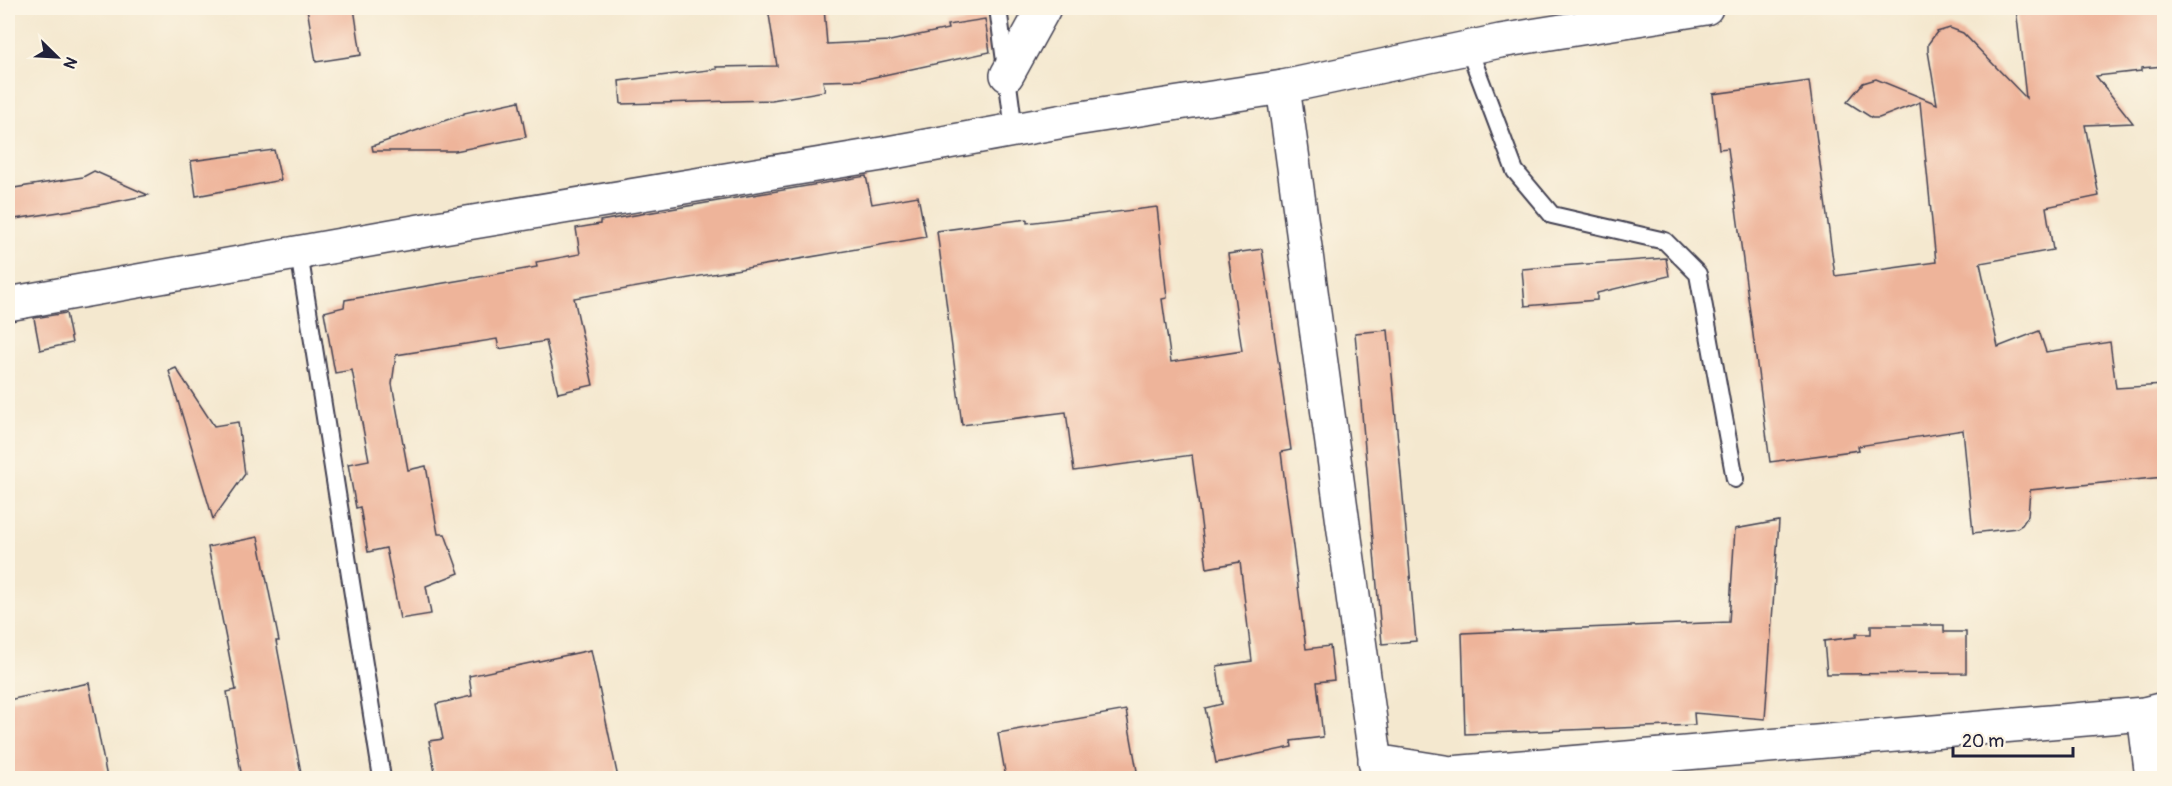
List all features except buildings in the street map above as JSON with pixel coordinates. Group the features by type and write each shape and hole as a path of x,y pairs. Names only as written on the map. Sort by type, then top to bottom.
{"street":[{"path":"1007,75 1044,8"},
{"path":"8,304 1075,118 1283,87 1467,47 1706,8"},
{"path":"1283,87 1377,770 1451,773 2154,711 2152,778"}],"lane":[{"path":"998,8 1014,130"},
{"path":"1467,47 1515,171 1552,214 1665,241 1698,274 1735,479"},
{"path":"299,253 382,778"}]}
